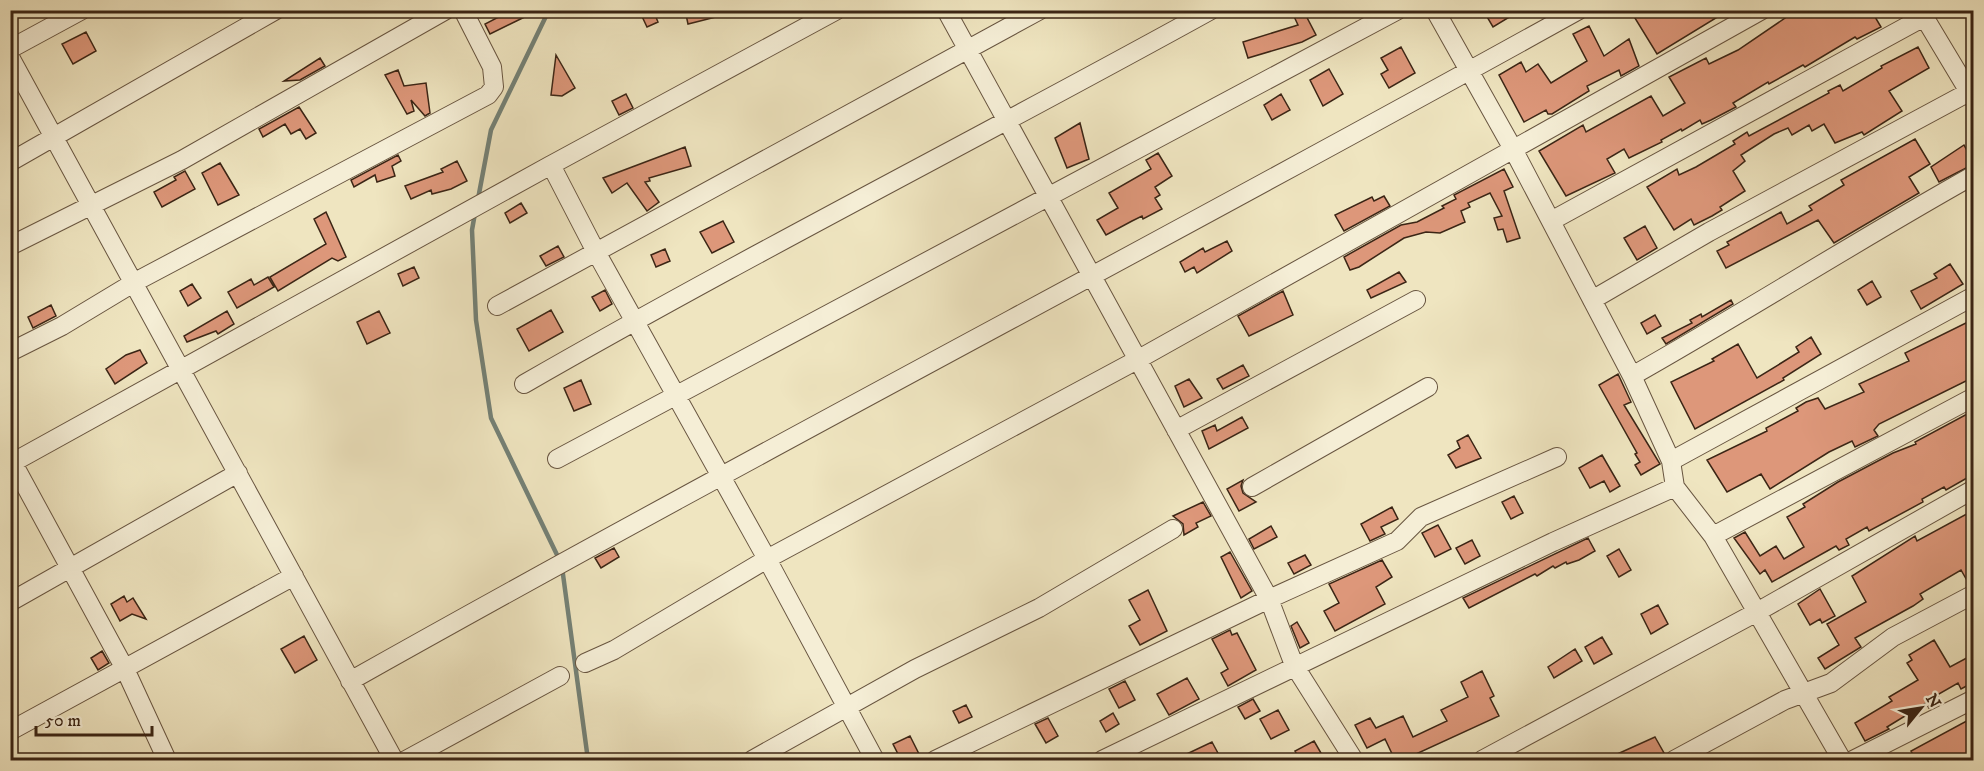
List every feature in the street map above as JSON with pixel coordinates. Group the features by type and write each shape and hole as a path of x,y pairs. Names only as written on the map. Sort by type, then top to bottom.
{"street":[{"path":"10,49 82,10"},
{"path":"10,162 276,10"},
{"path":"10,246 93,206 241,128 446,10"},
{"path":"10,352 62,326 135,282 488,95 494,87 492,67 463,10"},
{"path":"167,760 125,669 12,464 551,165 837,10"},
{"path":"946,10 1269,599 1294,665 1354,760"},
{"path":"497,306 595,250 1040,10"},
{"path":"524,384 635,320 1007,123 1211,10"},
{"path":"557,459 1398,10"},
{"path":"1435,10 1513,149 1632,376 1671,461 1676,487 1713,536 1842,760"},
{"path":"350,681 528,581 1092,278 1579,10"},
{"path":"585,663 614,650 767,559 1137,360 1762,10"},
{"path":"1551,221 1922,14 1971,96 1709,232 1592,300"},
{"path":"10,57 135,282 394,760"},
{"path":"551,165 595,250 719,477 767,559 875,760"},
{"path":"1632,376 1761,302 1871,233 1974,175"},
{"path":"1671,461 1974,296"},
{"path":"1176,430 1416,300"},
{"path":"1252,487 1428,387"},
{"path":"1713,536 1974,397"},
{"path":"935,760 1397,540 1421,517 1557,457"},
{"path":"10,602 238,473"},
{"path":"1102,760 1294,665 1553,542 1676,487"},
{"path":"1482,760 1757,612 1974,489"},
{"path":"752,760 845,707 1039,608 1173,530"},
{"path":"10,731 294,576"},
{"path":"1674,760 1785,700 1831,683 1893,637 1974,594"},
{"path":"406,760 560,676"},
{"path":"1853,760 1974,699"}],"building":[{"path":"512,10 539,10 490,34 485,24"},
{"path":"639,10 653,10 658,22 647,27"},
{"path":"685,10 724,10 724,15 688,24"},
{"path":"1291,10 1303,10 1316,35 1302,42 1248,58 1243,42 1298,25"},
{"path":"1483,10 1521,10 1493,27"},
{"path":"1630,10 1729,10 1657,54"},
{"path":"1797,10 1871,10 1881,27 1857,39 1855,37 1805,67 1803,65 1769,84 1768,82 1733,103 1736,107 1711,120 1702,124 1700,120 1629,158 1624,149 1607,159 1615,173 1566,196 1539,151 1583,125 1586,132 1651,96 1663,116 1685,103 1669,77 1706,58 1709,64 1738,50"},
{"path":"1589,26 1604,56 1629,39 1639,66 1621,76 1619,70 1587,86 1589,91 1552,114 1548,114 1546,110 1524,122 1499,75 1521,62 1526,72 1538,64 1551,83 1587,61 1573,34"},
{"path":"86,32 96,51 73,64 62,44"},
{"path":"1401,47 1415,73 1389,88 1381,74 1388,70 1381,58"},
{"path":"1918,47 1929,68 1889,91 1902,111 1864,135 1862,132 1835,143 1824,124 1812,131 1809,125 1792,135 1788,128 1774,134 1741,155 1745,161 1733,171 1745,191 1720,207 1722,210 1712,216 1694,225 1691,219 1674,230 1647,187 1677,169 1679,175 1696,167 1735,144 1733,141 1747,132 1749,136 1840,85 1843,91 1882,68 1881,66"},
{"path":"556,55 575,88 562,96 551,95"},
{"path":"320,58 325,66 300,80 284,81"},
{"path":"1329,69 1343,94 1323,106 1310,80"},
{"path":"398,70 404,86 426,83 430,113 425,116 411,100 414,111 407,114 385,75"},
{"path":"626,94 633,108 619,115 612,101"},
{"path":"1281,94 1290,110 1272,120 1264,105"},
{"path":"299,107 316,133 306,139 300,129 291,134 285,124 263,137 259,129"},
{"path":"1080,123 1089,159 1067,168 1055,138"},
{"path":"1915,139 1930,164 1909,177 1919,193 1834,243 1818,220 1726,268 1717,251 1729,245 1727,242 1781,212 1787,224 1812,210 1809,206 1844,185 1841,180"},
{"path":"1964,145 1974,164 1939,182 1931,167"},
{"path":"685,147 691,166 649,178 650,181 645,182 659,202 647,211 627,183 612,193 603,178"},
{"path":"1158,153 1172,176 1155,187 1160,195 1155,198 1162,209 1143,219 1142,216 1106,235 1097,220 1118,208 1109,193 1151,169 1146,160"},
{"path":"398,155 401,161 392,166 395,176 377,182 375,175 354,187 351,180"},
{"path":"457,161 467,181 451,189 432,194 431,190 411,199 405,186 443,172 441,169"},
{"path":"220,163 239,195 218,205 202,173"},
{"path":"1504,169 1513,187 1504,191 1520,238 1507,242 1503,229 1498,230 1494,218 1502,216 1490,193 1468,203 1470,207 1461,211 1465,222 1440,233 1426,232 1404,238 1359,267 1350,270 1344,257 1401,225 1417,222 1444,208 1442,206 1456,199 1454,195"},
{"path":"185,171 195,189 162,207 154,192 176,180 174,177"},
{"path":"1384,196 1390,206 1344,231 1335,215 1372,197 1374,201"},
{"path":"521,203 527,213 510,223 505,213"},
{"path":"326,212 346,257 338,261 332,258 278,291 270,277 326,244 314,219"},
{"path":"723,221 734,242 712,253 700,232"},
{"path":"1645,226 1657,248 1637,260 1624,238"},
{"path":"1227,241 1232,251 1197,273 1194,267 1185,272 1180,262 1203,248 1205,252"},
{"path":"558,246 564,257 546,266 540,256"},
{"path":"665,249 670,261 656,267 651,255"},
{"path":"1950,264 1963,284 1921,309 1911,291 1937,278 1934,274"},
{"path":"414,267 419,278 403,286 398,274"},
{"path":"1399,272 1406,282 1371,298 1367,290"},
{"path":"268,277 274,287 237,308 228,292 251,279 254,285"},
{"path":"1872,281 1881,297 1867,305 1858,290"},
{"path":"192,284 201,298 188,306 180,291"},
{"path":"605,290 612,304 600,311 592,297"},
{"path":"1283,291 1293,315 1249,336 1238,316"},
{"path":"1731,300 1733,304 1666,344 1662,338 1692,323 1690,320 1701,314 1702,317"},
{"path":"51,305 56,316 33,328 28,317"},
{"path":"551,310 563,332 529,351 517,329"},
{"path":"227,311 234,324 218,334 216,331 187,342 184,336"},
{"path":"379,311 390,333 367,344 357,322"},
{"path":"1655,315 1661,326 1647,334 1641,323"},
{"path":"1974,319 1974,377 1879,424 1874,430 1878,436 1855,447 1852,441 1829,452 1770,489 1761,474 1727,492 1707,460 1767,431 1766,428 1798,411 1796,408 1806,402 1818,398 1825,409 1864,392 1859,384 1909,361 1905,353"},
{"path":"1811,337 1821,354 1783,378 1784,380 1695,429 1671,382 1714,361 1712,359 1738,344 1757,378 1799,352 1796,347"},
{"path":"140,350 147,363 115,384 106,369 126,355"},
{"path":"1243,365 1249,376 1223,389 1217,379"},
{"path":"1618,374 1631,402 1624,405 1660,464 1641,475 1635,465 1640,462 1635,454 1637,453 1599,385"},
{"path":"1189,379 1202,398 1184,407 1175,386"},
{"path":"581,380 591,404 574,411 564,388"},
{"path":"1969,413 1974,421 1974,474 1946,490 1944,487 1922,499 1923,502 1869,531 1867,527 1846,539 1849,545 1839,550 1836,546 1772,582 1765,570 1760,574 1734,538 1745,532 1760,556 1776,546 1784,559 1804,547 1787,517 1805,507 1803,504 1838,482 1893,453 1916,444 1915,442"},
{"path":"1242,417 1248,428 1209,449 1202,431 1215,425 1217,431"},
{"path":"1468,435 1481,458 1456,468 1448,455 1460,448 1457,441"},
{"path":"1602,455 1620,486 1610,492 1604,481 1590,488 1579,468"},
{"path":"1243,480 1241,486 1243,493 1256,502 1239,511 1227,489"},
{"path":"1514,496 1523,513 1511,519 1502,502"},
{"path":"1203,502 1211,516 1196,523 1198,527 1184,535 1183,524 1173,516"},
{"path":"1392,507 1398,519 1381,527 1385,534 1370,541 1361,524"},
{"path":"1974,510 1974,583 1969,584 1961,570 1920,594 1923,599 1913,606 1855,638 1861,647 1825,669 1818,658 1839,645 1827,624 1866,602 1852,576 1915,536 1917,541"},
{"path":"1438,525 1451,549 1435,557 1422,533"},
{"path":"1271,526 1277,537 1254,549 1249,539"},
{"path":"1588,538 1595,551 1579,560 1567,564 1566,562 1555,568 1553,566 1469,608 1463,598"},
{"path":"1472,540 1480,556 1465,564 1456,548"},
{"path":"614,548 619,557 601,568 595,558"},
{"path":"1619,549 1631,570 1619,577 1607,556"},
{"path":"1230,552 1252,591 1241,598 1221,557"},
{"path":"1305,555 1311,565 1294,574 1288,563"},
{"path":"1382,560 1392,577 1376,587 1385,604 1335,631 1324,611 1339,603 1329,584"},
{"path":"1820,589 1835,616 1822,623 1820,619 1810,625 1798,604"},
{"path":"1148,590 1167,631 1140,645 1129,626 1140,620 1129,600"},
{"path":"124,596 127,602 133,598 146,619 132,614 120,621 111,604"},
{"path":"1658,605 1668,624 1651,634 1641,614"},
{"path":"1297,622 1309,643 1300,648 1291,626"},
{"path":"1230,630 1232,635 1237,633 1256,670 1228,686 1221,673 1228,669 1212,639"},
{"path":"304,636 317,660 295,673 281,649"},
{"path":"1602,637 1612,654 1594,664 1585,647"},
{"path":"1934,640 1950,667 1974,654 1974,682 1961,689 1958,683 1937,695 1941,702 1929,708 1926,703 1887,727 1889,729 1865,741 1855,723 1892,701 1889,697 1918,680 1907,663 1912,660 1909,655"},
{"path":"1575,649 1582,661 1554,678 1548,667"},
{"path":"102,651 109,663 98,670 91,658"},
{"path":"1482,671 1494,696 1490,698 1499,716 1403,760 1395,760 1385,739 1367,748 1355,725 1370,718 1376,728 1403,716 1413,737 1447,721 1441,710 1468,697 1461,682"},
{"path":"1187,678 1199,699 1169,715 1157,694"},
{"path":"1125,681 1135,700 1119,708 1109,689"},
{"path":"1253,699 1260,711 1245,719 1238,707"},
{"path":"966,705 972,717 959,723 953,711"},
{"path":"1278,710 1289,730 1271,739 1260,719"},
{"path":"1113,713 1119,724 1106,732 1100,721"},
{"path":"1974,717 1974,760 1916,760 1911,751"},
{"path":"1048,718 1058,736 1046,743 1035,724"},
{"path":"910,736 920,756 911,760 901,760 893,744"},
{"path":"1655,737 1664,753 1650,760 1604,760"},
{"path":"1314,741 1325,760 1300,760 1295,751"},
{"path":"1212,742 1219,755 1206,760 1174,760"}],"waterway":[{"path":"478,199 491,130 549,10"},
{"path":"475,213 472,230 476,320 491,418 559,559"},
{"path":"562,567 588,760"}]}
